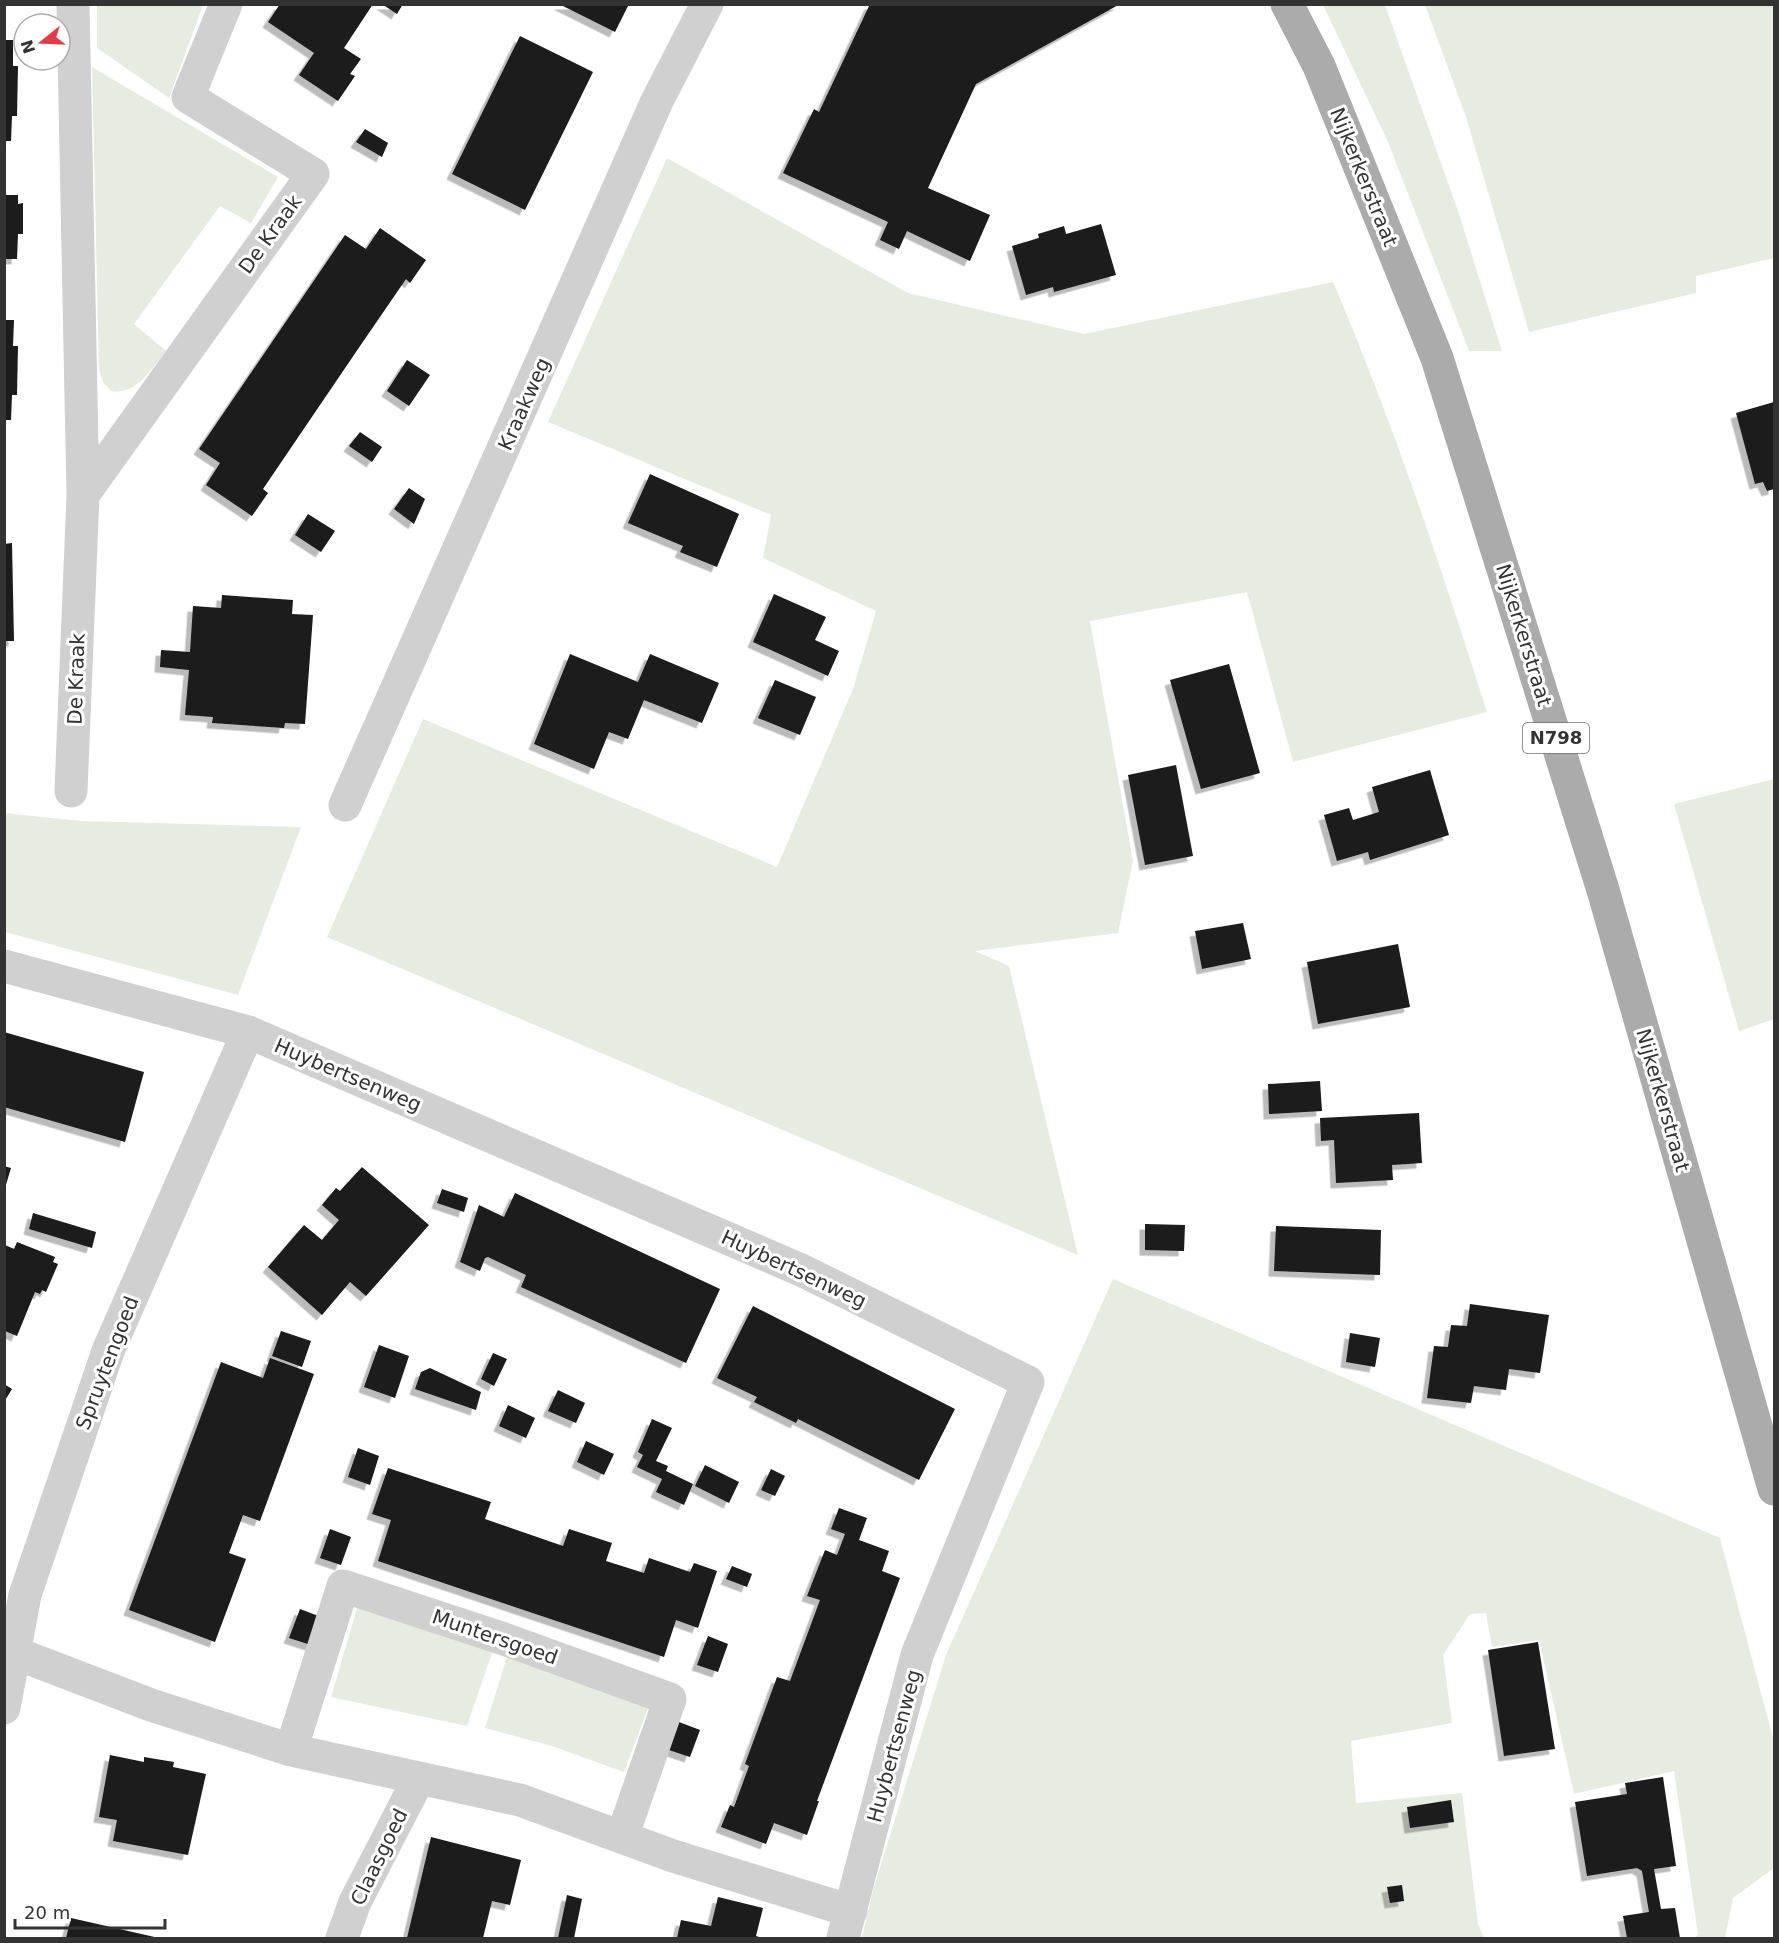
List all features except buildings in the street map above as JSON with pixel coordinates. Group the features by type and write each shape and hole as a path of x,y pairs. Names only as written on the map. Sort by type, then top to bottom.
{"main road":[{"name":"Nijkerkerstraat","path":"1287,4 1319,66 1437,358 1604,890 1774,1489"}],"street":[{"name":"De Kraak","path":"71,791 83,495 73,4"},
{"name":"De Kraak","path":"83,495 314,174 188,97 226,4"},
{"name":"Kraakweg","path":"345,805 657,101 706,4"},
{"name":"Huybertsenweg","path":"4,966 248,1032 801,1270 1028,1382 917,1655 847,1924"},
{"name":"Spruytengoed","path":"4,1708 10,1649 25,1595 108,1351 248,1032"},
{"name":"Muntersgoed","path":"291,1750 343,1586 504,1639 670,1699 622,1837"},
{"path":"10,1649 151,1705 291,1750 520,1800 674,1856 847,1924"},
{"name":"Claasgoed","path":"342,1938 355,1902 419,1778"}],"shaded area":[{"path":"97,5 203,5 169,98 97,48"},
{"path":"1323,5 1385,5 1458,211 1502,351 1469,351 1388,142"},
{"path":"1425,5 1774,5 1774,258 1696,276 1696,293 1529,332 1466,117"},
{"path":"92,67 278,177 251,223 220,206 134,324 166,351 143,379 136,385 120,391 111,391 103,382 99,370"},
{"path":"667,158 908,293 1084,334 1333,282 1396,441 1487,712 1293,762 1247,592 1090,621 1133,861 1118,933 975,951 1009,966 1078,1255 327,937 423,719 777,867 853,689 876,611 763,558 771,515 548,422"},
{"path":"1774,779 1774,1019 1739,1031 1674,804"},
{"path":"4,813 81,821 301,827 238,995 5,932"},
{"path":"1113,1279 1720,1538 1774,1742 1774,1868 1733,1898 1725,1938 1695,1938 1698,1934 1674,1771 1574,1794 1539,1640 1492,1647 1486,1613 1470,1614 1443,1655 1452,1723 1351,1741 1356,1803 1462,1793 1478,1924 1484,1938 862,1938 873,1890 946,1655"},
{"path":"360,1598 496,1641 467,1726 331,1697"},
{"path":"510,1647 653,1695 624,1772 552,1746 485,1728"}]}
